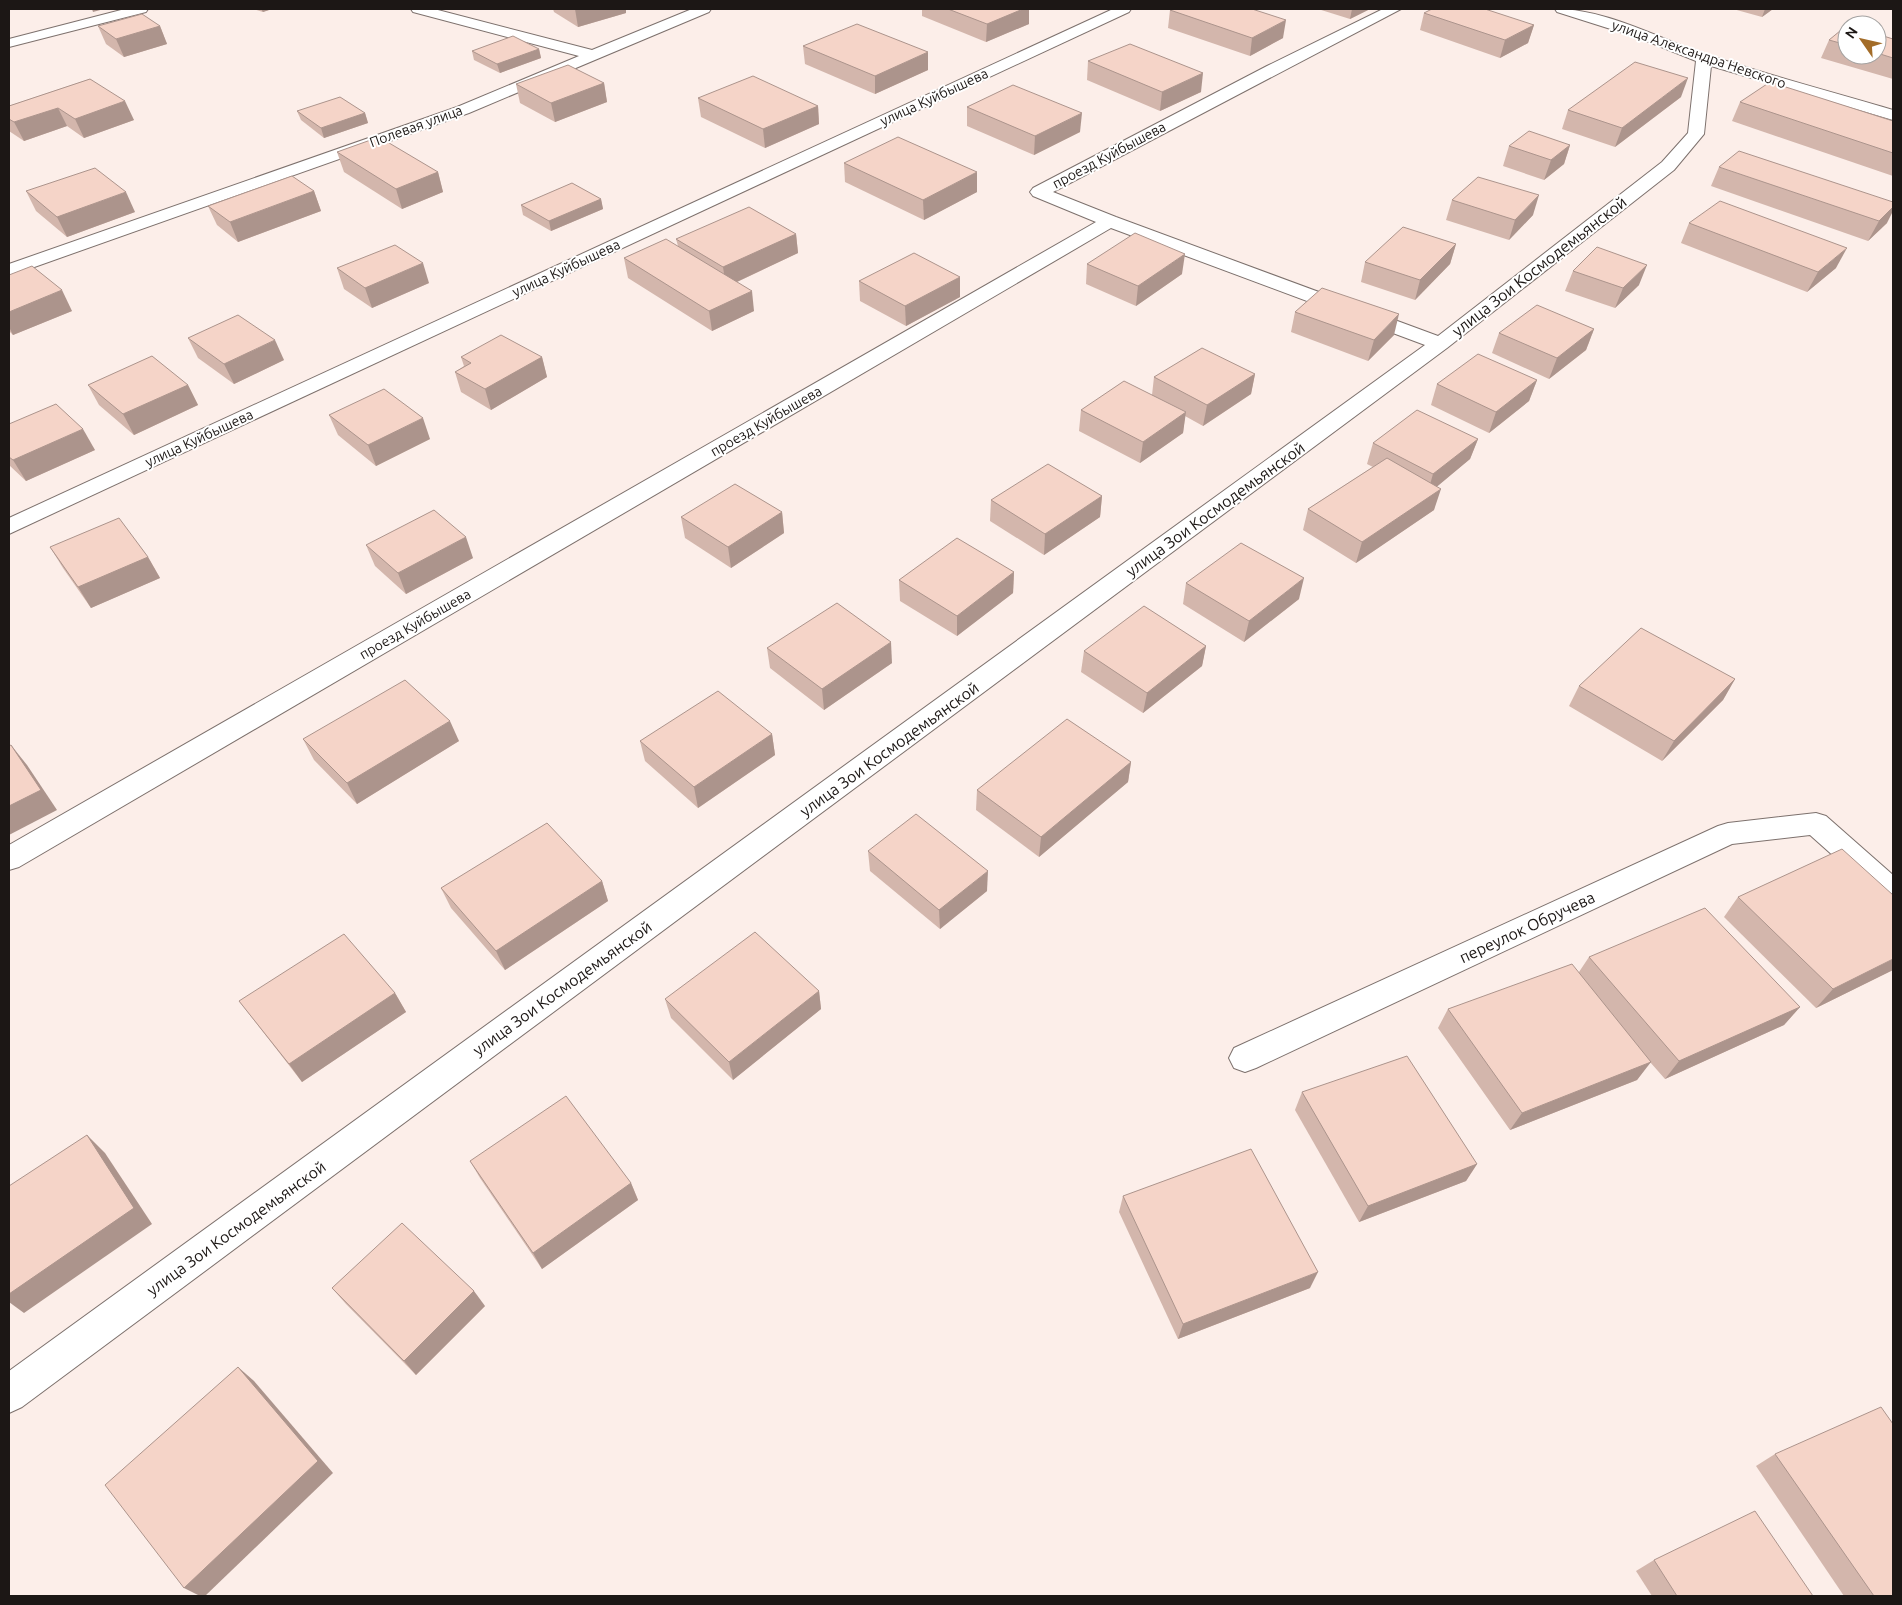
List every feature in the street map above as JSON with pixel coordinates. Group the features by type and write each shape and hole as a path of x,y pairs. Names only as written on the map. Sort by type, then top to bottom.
{"street":[{"path":"9,43 141,9"},
{"path":"418,9 592,55"},
{"name":"Полевая улица","path":"9,270 463,110 704,9"},
{"name":"улица Куйбышева","path":"9,527 1124,9"},
{"name":"проезд Куйбышева","path":"1110,221 1039,192 1272,69 1394,9"},
{"name":"улица Александра Невского","path":"1562,9 1644,34 1704,59 1893,115"},
{"name":"улица Зои Космодемьянской","path":"9,1394 1440,344 1668,166 1696,134 1704,59"},
{"path":"1110,221 1440,344"},
{"name":"проезд Куйбышева","path":"9,859 1110,221"},
{"name":"переулок Обручева","path":"1245,1058 1728,834 1816,824 1893,892"}],"building":[{"path":"948,9 1023,9 987,24"},
{"path":"1252,9 1286,20 1252,38 1170,10"},
{"path":"1432,9 1485,9 1534,25 1505,40 1424,13"},
{"path":"142,14 160,26 116,39 98,26"},
{"path":"857,24 928,52 875,76 803,46"},
{"path":"1837,33 1837,42 1829,40"},
{"path":"513,36 539,49 497,64 472,51"},
{"path":"1887,37 1893,39 1893,58 1887,56"},
{"path":"1130,44 1203,73 1162,92 1088,61"},
{"path":"1635,62 1688,78 1622,128 1568,110"},
{"path":"568,65 604,83 551,103 516,84"},
{"path":"753,76 818,106 763,129 698,98"},
{"path":"90,79 125,101 75,119 58,108 14,122 9,119 9,106"},
{"path":"1770,82 1893,121 1893,153 1740,102"},
{"path":"1013,85 1082,113 1035,136 967,107"},
{"path":"340,97 365,113 321,128 297,111"},
{"path":"1529,131 1570,145 1551,160 1509,146"},
{"path":"379,137 438,172 396,189 337,152"},
{"path":"898,137 977,172 923,200 844,163"},
{"path":"1739,151 1893,202 1893,207 1879,221 1719,167"},
{"path":"95,168 126,192 57,217 26,191"},
{"path":"292,176 314,191 230,222 208,206"},
{"path":"1478,177 1539,195 1515,220 1452,200"},
{"path":"572,183 601,199 549,221 521,205"},
{"path":"1720,201 1847,248 1818,272 1689,223"},
{"path":"749,207 796,234 723,267 676,239"},
{"path":"1403,227 1456,244 1420,280 1365,262"},
{"path":"1135,233 1185,254 1138,286 1087,264"},
{"path":"666,239 752,291 709,311 624,258"},
{"path":"395,245 423,263 365,288 337,268"},
{"path":"1597,247 1647,265 1623,288 1573,271"},
{"path":"914,253 960,277 905,306 859,281"},
{"path":"32,266 62,290 9,312 9,275"},
{"path":"1322,288 1399,314 1374,340 1295,312"},
{"path":"1537,305 1594,329 1557,358 1499,333"},
{"path":"238,315 275,340 224,364 188,338"},
{"path":"501,335 542,357 485,389 455,372 471,363 461,357"},
{"path":"1202,348 1255,374 1207,405 1154,377"},
{"path":"1478,354 1537,380 1496,412 1437,384"},
{"path":"152,356 188,385 123,414 88,385"},
{"path":"1124,381 1186,412 1143,442 1081,410"},
{"path":"384,389 423,418 368,445 329,415"},
{"path":"56,404 83,429 13,460 9,457 9,424"},
{"path":"1417,410 1478,439 1433,474 1373,443"},
{"path":"1387,458 1441,489 1362,542 1308,509"},
{"path":"1048,464 1102,496 1045,534 991,500"},
{"path":"735,484 782,512 728,547 681,517"},
{"path":"434,510 466,537 398,573 366,545"},
{"path":"119,518 148,557 78,587 50,547"},
{"path":"957,538 1014,572 957,616 899,580"},
{"path":"1241,543 1304,578 1249,621 1186,583"},
{"path":"837,603 891,642 822,689 767,648"},
{"path":"1144,606 1206,646 1147,693 1084,651"},
{"path":"1641,628 1735,679 1674,741 1579,686"},
{"path":"405,680 450,721 347,783 303,739"},
{"path":"718,691 772,734 694,787 640,741"},
{"path":"1067,719 1131,762 1041,837 977,790"},
{"path":"11,745 41,790 9,806 9,746"},
{"path":"916,814 988,871 939,910 868,851"},
{"path":"547,823 602,881 496,951 441,888"},
{"path":"1842,849 1893,895 1893,959 1833,989 1738,897"},
{"path":"1705,908 1800,1007 1679,1061 1589,957"},
{"path":"755,932 819,991 729,1062 665,999"},
{"path":"344,934 395,993 289,1064 239,1001"},
{"path":"1572,964 1651,1062 1522,1113 1448,1009"},
{"path":"1407,1056 1477,1164 1368,1206 1302,1092"},
{"path":"566,1096 631,1183 533,1253 470,1161"},
{"path":"87,1135 134,1208 9,1294 9,1186"},
{"path":"1251,1149 1318,1272 1183,1324 1123,1196"},
{"path":"402,1223 474,1291 404,1361 332,1288"},
{"path":"238,1367 318,1461 184,1588 105,1485"},
{"path":"1881,1407 1893,1424 1893,1596 1874,1596 1775,1454"},
{"path":"1755,1511 1813,1596 1677,1596 1654,1560"}]}
